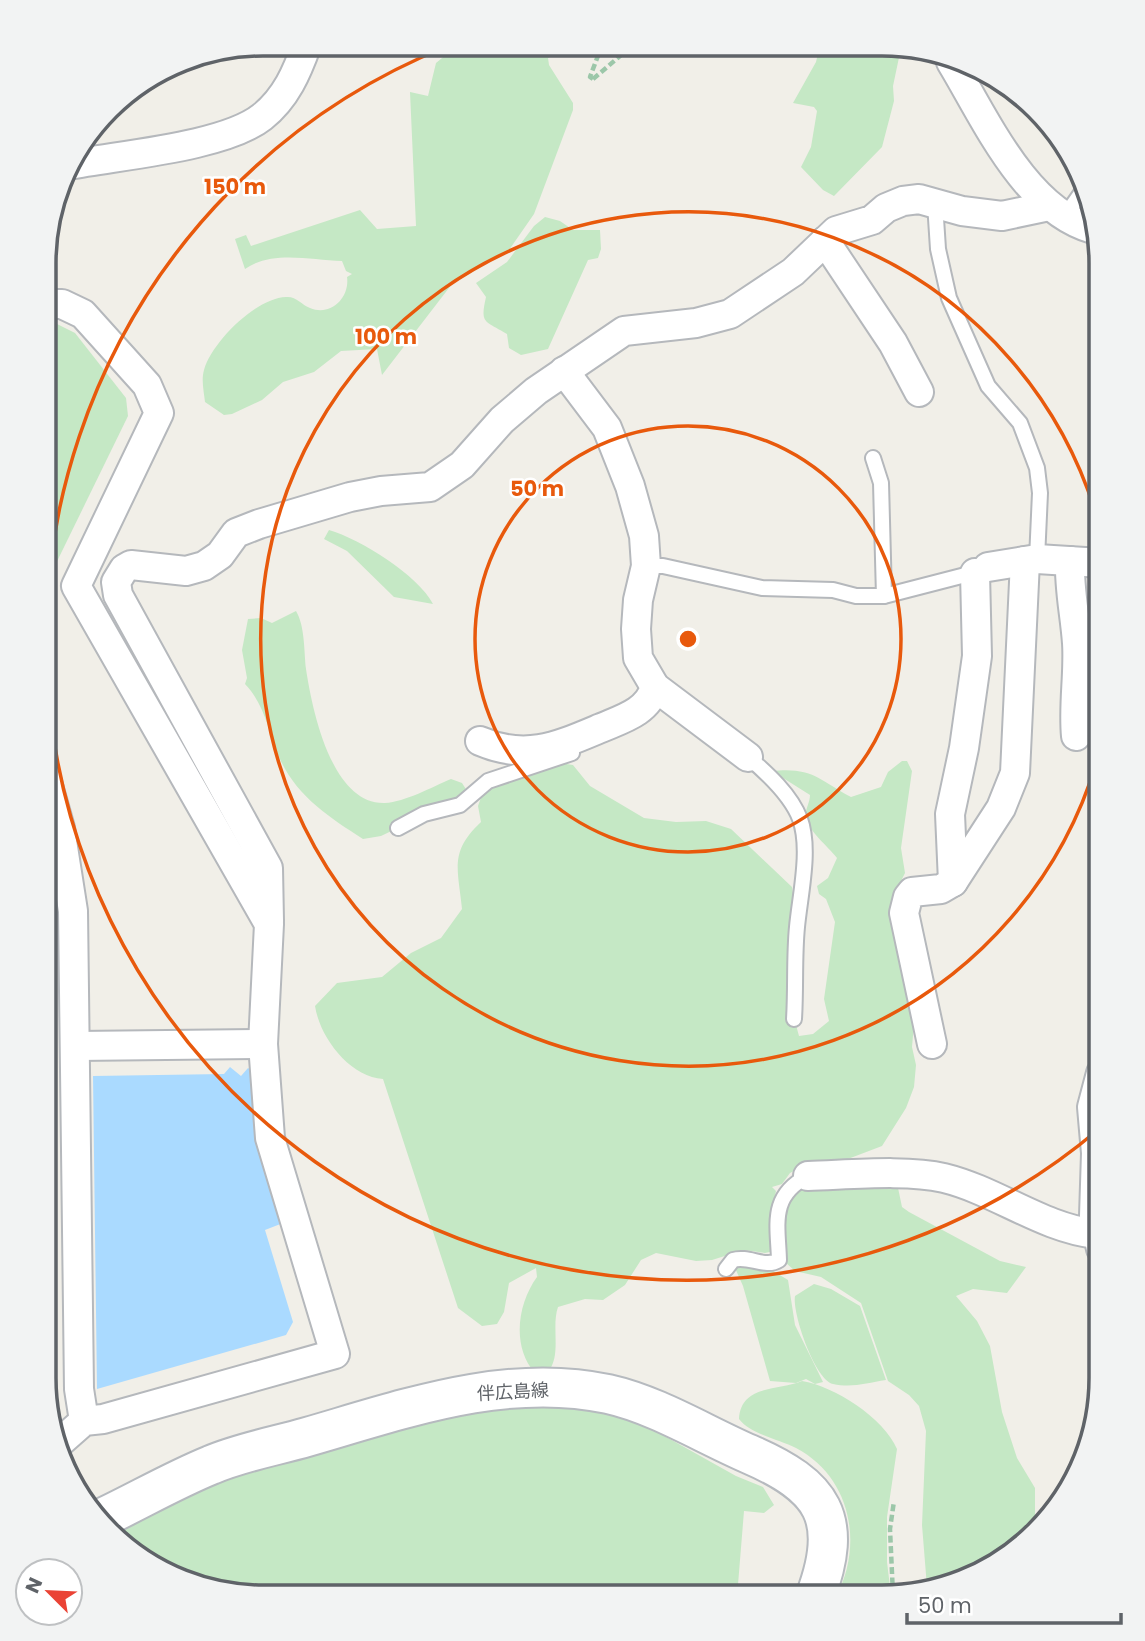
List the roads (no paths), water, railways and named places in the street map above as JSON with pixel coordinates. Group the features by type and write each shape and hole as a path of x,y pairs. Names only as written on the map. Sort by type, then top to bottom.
{"main road":[{"name":"伴広島線","path":"109,1515 213,1464 449,1397 522,1389 586,1391 627,1399 775,1465 799,1480 816,1500 827,1525 827,1563 820,1585"}],"street":[{"path":"82,163 208,140 252,124 271,109 286,90 302,56"},
{"path":"955,70 993,138 1057,211 1085,225"},
{"path":"65,1438 85,1421 103,1419 335,1354 270,1138 263,1044 269,924 268,868 118,595 116,582 124,569 131,565 186,571 204,566 220,555 236,533 259,524 350,497 381,491 430,487 462,465 502,421 564,371 624,331 696,323 730,314 793,272 836,231 872,220 886,208 903,201 919,199 962,211 1002,216 1057,211"},
{"path":"825,241 893,343 919,392"},
{"path":"56,304 83,314 147,385 159,413 76,586 269,924"},
{"path":"564,371 607,428 644,536 646,566 638,600 638,657 655,687 748,757"},
{"path":"932,1044 904,913 912,892 941,889 953,882 1001,808 1015,773 1031,560"},
{"path":"953,882 950,814 964,748 977,656 981,570 1031,560 1089,562"},
{"path":"1070,561 1070,592 1077,647 1074,708 1076,736"},
{"path":"480,741 511,750 538,750 560,746 635,712 653,695 655,687"},
{"path":"56,819 69,871 77,1046 79,1389 85,1421"},
{"path":"77,1046 263,1044"},
{"path":"808,1175 943,1177 1089,1239"}],"lane":[{"path":"1057,211 1078,195"},
{"path":"935,204 936,238 949,299 988,386 1020,423 1037,468 1040,493 1031,560"},
{"path":"873,458 881,482 884,596"},
{"path":"646,566 663,566 762,588 884,596 981,570"},
{"path":"398,828 424,814 460,805 488,781 584,748 605,733 612,724"},
{"path":"748,757 783,793 800,819 802,829 804,863 797,928 794,1018"},
{"path":"726,1269 733,1259 765,1264 779,1260 775,1235 779,1210 786,1194 808,1175"}],"water":[{"path":"230,1067 241,1076 248,1068 255,1073 283,1223 265,1230 293,1322 286,1335 97,1389 93,1076 224,1074"}]}
